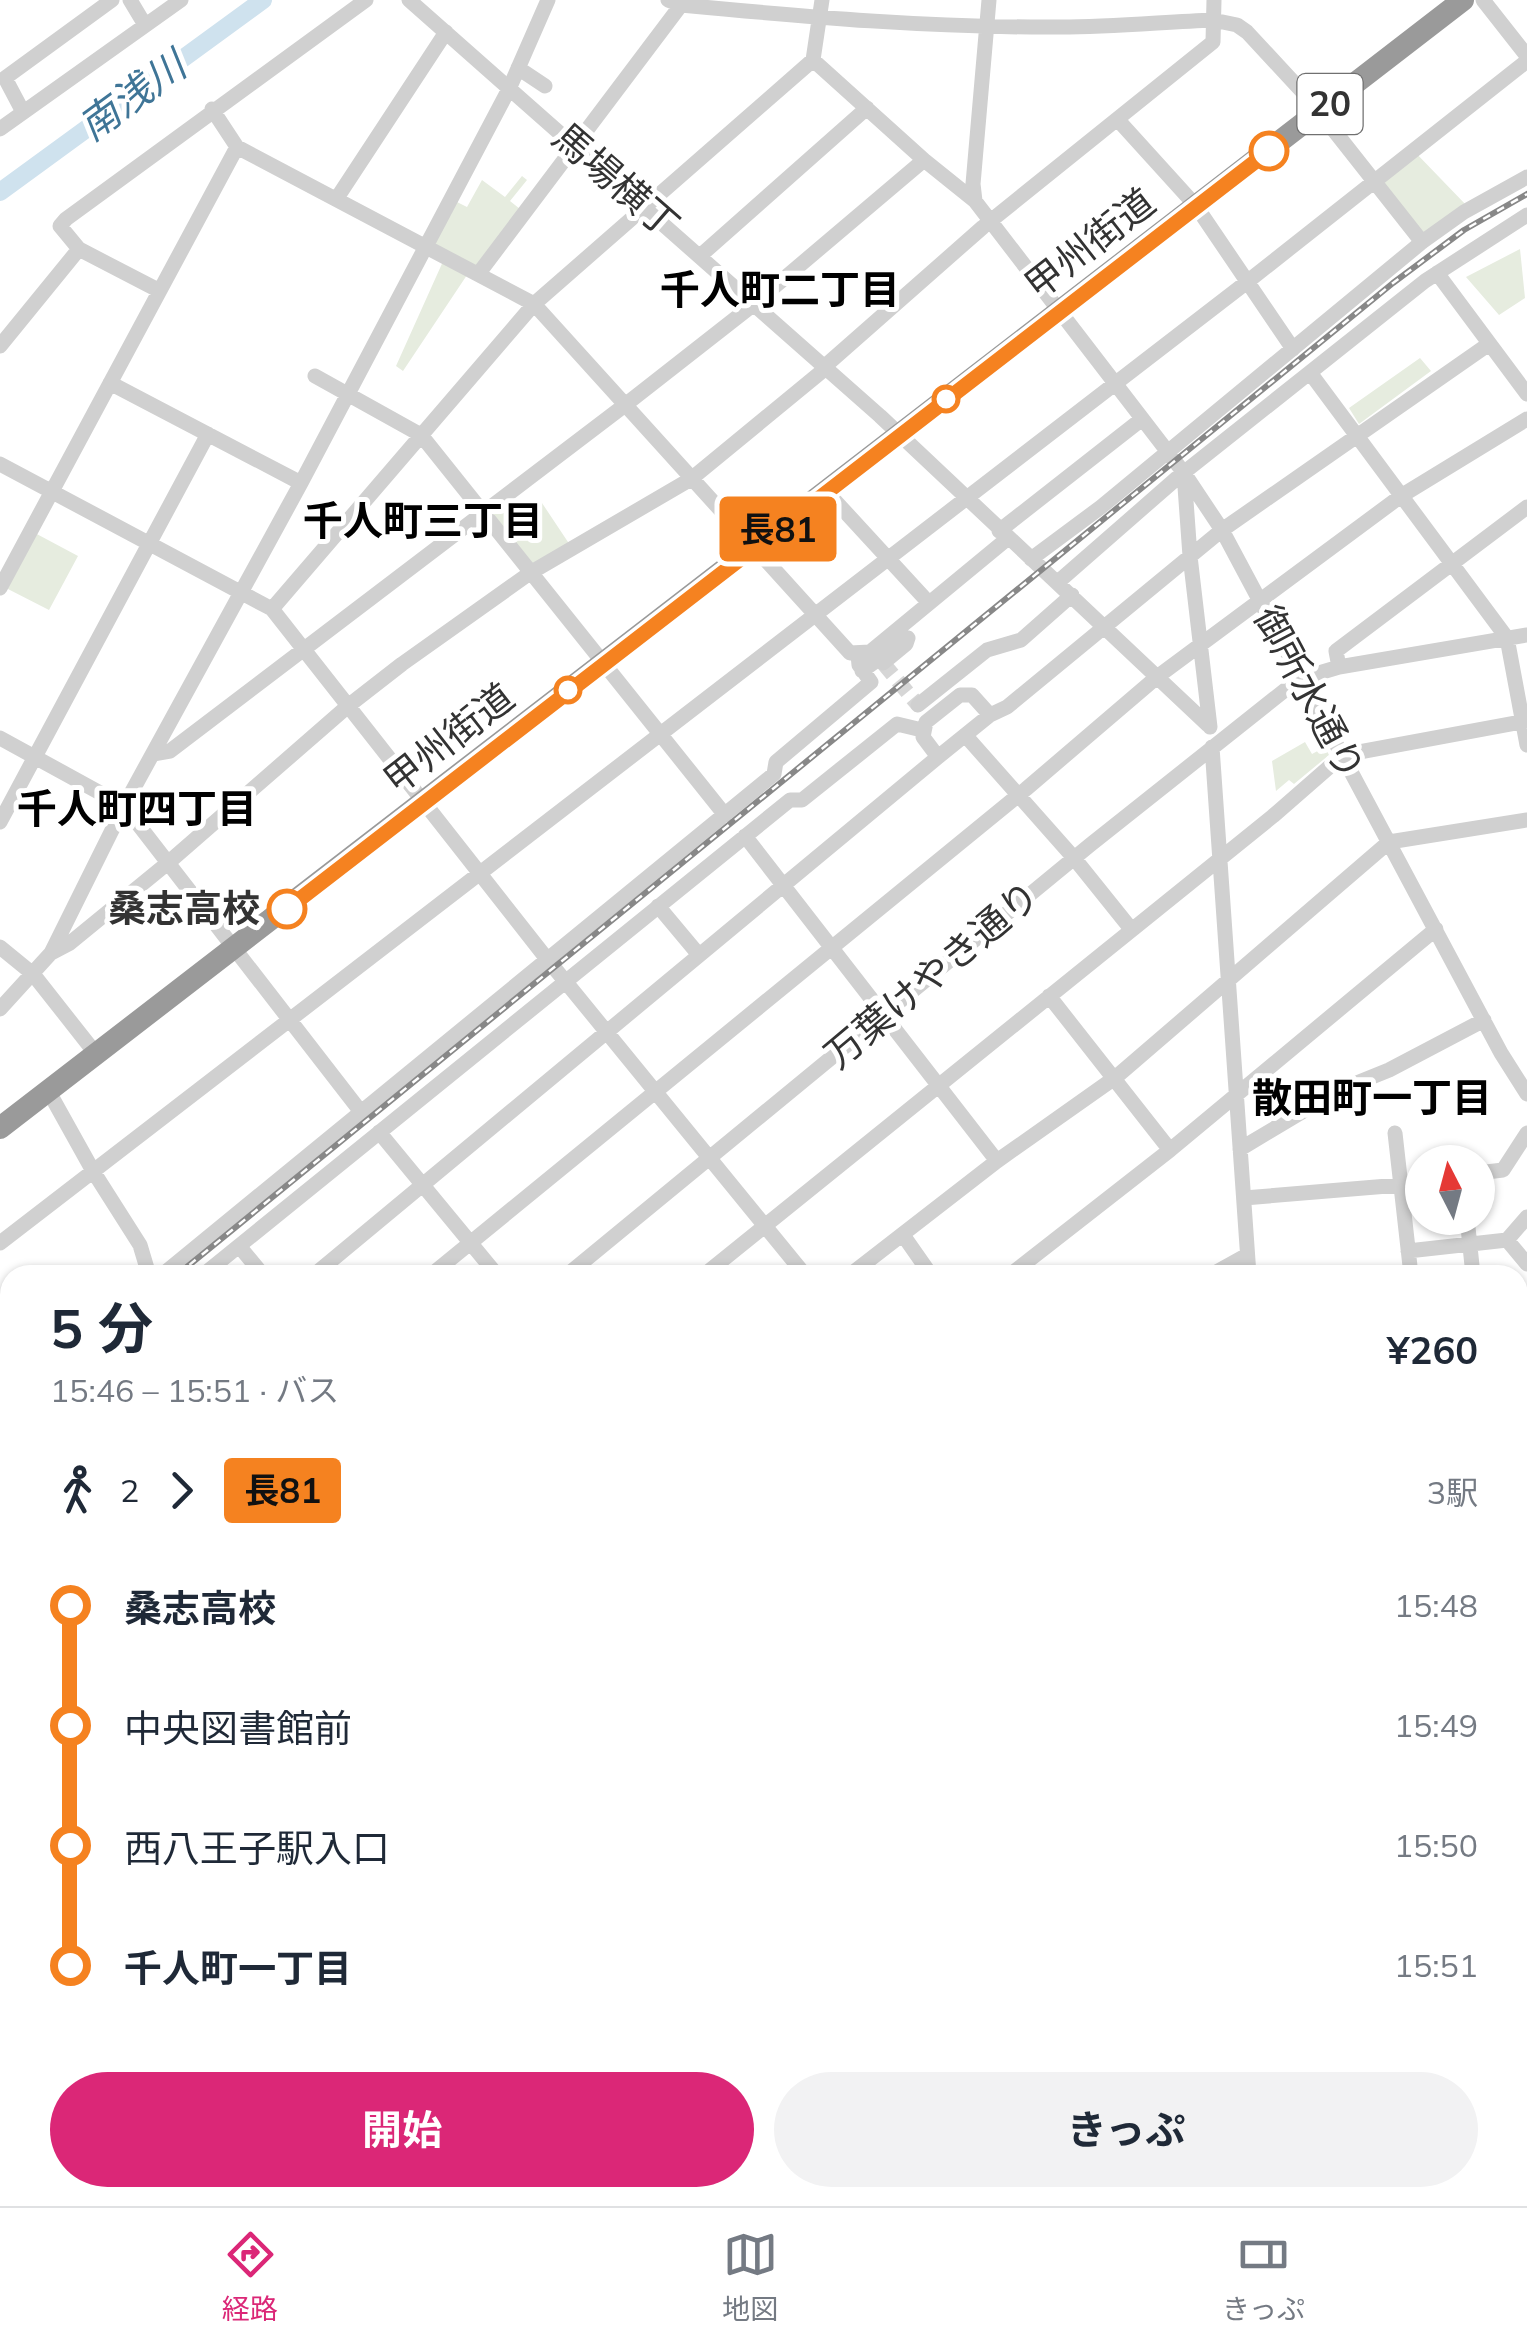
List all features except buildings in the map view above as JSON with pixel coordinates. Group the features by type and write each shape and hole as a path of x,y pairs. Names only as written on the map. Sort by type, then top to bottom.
{"highway":[{"name":"甲州街道","path":"0,1128 1463,0"}],"street":[{"path":"23,112 5,78 112,0"},
{"path":"130,0 145,24"},
{"path":"0,129 180,0"},
{"path":"158,290 79,249 60,226 212,109 366,0"},
{"name":"馬場横丁","path":"409,0 646,206 899,435 1208,725 1217,743"},
{"path":"424,13 436,0"},
{"path":"0,1009 51,953 124,806 509,88 548,0"},
{"path":"272,609 534,304 813,60 822,0"},
{"path":"975,201 973,184 989,0"},
{"path":"51,953 70,944 169,862 348,706 530,573 691,479 992,222 1213,42 1214,0"},
{"path":"0,1242 1248,282 1527,58 1483,0"},
{"path":"479,272 577,145 675,3 819,18 986,26 1064,27 1213,20 1237,25 1319,112 1422,242"},
{"path":"337,198 446,32"},
{"name":"御所水通り","path":"813,60 975,201 1184,473 1222,530 1299,679 1527,1094"},
{"path":"518,68 545,86"},
{"path":"701,255 867,108"},
{"path":"212,109 238,147 534,304 844,650 870,652 1142,419"},
{"path":"1118,120 1196,206 1293,349"},
{"path":"0,588 238,147"},
{"path":"153,754 170,751 626,405 754,304 924,160"},
{"path":"1037,563 1422,242 1464,212 1527,178"},
{"path":"1058,582 1184,473 1437,273 1527,214"},
{"path":"0,346 79,249"},
{"path":"1437,273 1527,394"},
{"path":"326,1265 938,757 990,715 1007,707 1222,530 1489,344"},
{"path":"1311,374 1507,638 1527,745"},
{"path":"316,376 421,435 725,815"},
{"path":"110,383 300,483"},
{"path":"443,1265 1157,677 1401,496 1527,419"},
{"path":"0,822 208,434"},
{"path":"0,464 272,609 547,959 796,1265"},
{"path":"1184,473 1208,725"},
{"path":"826,491 929,603"},
{"path":"1340,666 1336,651 1527,507"},
{"path":"918,706 987,650 1021,640 1072,595"},
{"name":"万葉けやき通り","path":"579,1265 1074,858 1299,679 1340,666 1527,634"},
{"path":"862,671 908,638 883,663"},
{"path":"174,1265 774,774 776,762 871,682 862,671 858,654"},
{"path":"938,757 923,737 926,722 960,695 972,696 990,715"},
{"path":"716,1265 1273,816 1343,755 1525,722"},
{"path":"215,1265 790,800 802,800 896,724 922,730"},
{"path":"965,735 1131,929"},
{"path":"0,738 124,806 361,1112"},
{"path":"1217,743 1220,857 1248,1265"},
{"path":"863,1265 997,1161 1116,1077 1389,842 1527,820"},
{"path":"745,836 997,1161"},
{"path":"658,906 699,955"},
{"path":"1023,1265 1170,1150 1436,929"},
{"path":"0,947 32,974 96,1054"},
{"path":"1049,996 1170,1150"},
{"path":"1240,1149 1338,1092 1484,1020"},
{"path":"48,1092 92,1171 140,1245 146,1265"},
{"path":"380,1132 489,1265"},
{"path":"1394,1132 1410,1265"},
{"path":"1495,1171 1503,1170 1527,1134"},
{"path":"1244,1198 1400,1185"},
{"path":"1408,1251 1507,1240 1527,1218"},
{"path":"903,1235 923,1265"},
{"path":"1469,1235 1472,1265"},
{"path":"1507,1240 1527,1264"},
{"path":"239,1246 255,1265"},
{"path":"1226,1265 1247,1255"}],"shaded area":[{"path":"1413,150 1468,207 1425,235 1374,180"},
{"path":"522,176 527,180 510,201 525,213 479,273 471,269 403,371 396,366 445,257 430,249 455,201 467,207 482,180 505,197"},
{"path":"1520,249 1525,298 1499,315 1466,277"},
{"path":"1420,358 1431,371 1359,424 1349,408"},
{"path":"501,503 515,522 542,503 570,545 531,568 493,518 493,509"},
{"path":"33,532 78,556 49,610 4,587"},
{"path":"1305,742 1312,754 1325,747 1329,755 1294,784 1289,780 1276,791 1272,761"}],"waterway":[{"name":"南浅川","path":"0,192 263,0"}],"tunnel":[{"path":"883,663 918,705"}],"railway":[{"path":"189,1265 1393,283 1464,230 1527,194"}],"bus line":[{"name":"長81","path":"287,909 1269,151"}],"place":[{"name":"桑志高校","path":"287,909"}],"district":[{"name":"千人町二丁目","path":"780,290"},
{"name":"千人町三丁目","path":"423,521"},
{"name":"千人町四丁目","path":"137,809"},
{"name":"散田町一丁目","path":"1372,1098"}]}
